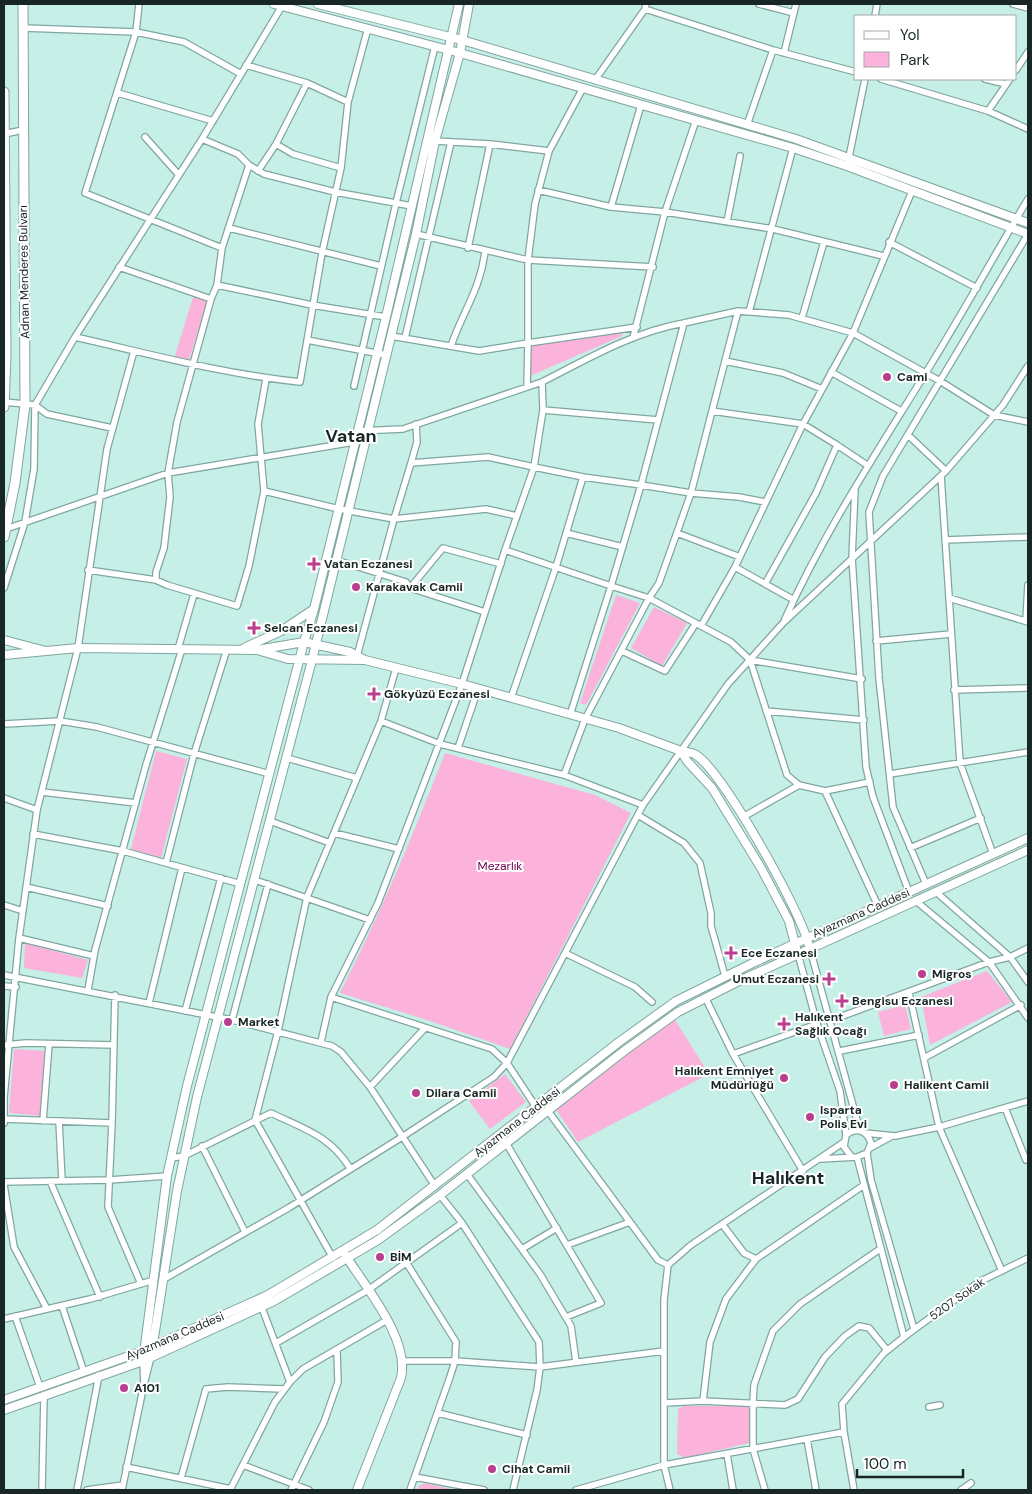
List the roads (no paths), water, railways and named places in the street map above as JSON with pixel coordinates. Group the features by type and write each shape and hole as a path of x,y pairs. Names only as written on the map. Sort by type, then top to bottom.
{"main road":[{"name":"Adnan Menderes Bulvarı","path":"5,533 15,483 25,404 23,4"},
{"name":"Adnan Menderes Bulvarı","path":"4,92 4,407"}],"street":[{"path":"139,4 136,32 85,193 222,248"},
{"path":"4,588 25,522 34,469 36,405 75,336 213,121 280,4 793,148 1028,234 883,476 869,512 876,641 893,807 926,884"},
{"path":"318,4 462,40 796,139 1028,223"},
{"path":"147,1359 143,1351 171,1158 339,509 449,50 458,4"},
{"path":"87,1490 122,1488 144,1384 147,1359 153,1347 184,1156 218,1017 256,880 312,660 416,234 435,141 460,53 469,4"},
{"path":"759,4 794,13"},
{"path":"784,53 796,4"},
{"path":"1014,4 1028,8"},
{"path":"595,80 645,6 773,50 854,71"},
{"path":"23,28 136,32 184,42 241,74"},
{"path":"75,336 192,365 266,379 300,382 312,305 340,168 348,102 368,28"},
{"path":"354,386 396,203 435,46"},
{"path":"746,125 773,50"},
{"path":"1017,68 1028,52"},
{"path":"246,65 307,83 348,102"},
{"path":"849,157 865,80"},
{"path":"884,80 988,111 1028,129"},
{"path":"988,111 1008,81"},
{"path":"258,170 276,144 307,83"},
{"path":"527,387 528,260 538,190 549,152 583,88"},
{"path":"118,93 213,121"},
{"path":"611,207 641,105"},
{"path":"633,338 653,267 665,212 696,120"},
{"path":"4,134 23,130"},
{"path":"145,137 178,174"},
{"path":"202,138 238,154 249,165 258,170 335,192 412,206"},
{"path":"750,312 796,139"},
{"path":"435,141 490,144 549,152"},
{"path":"405,338 452,142"},
{"path":"276,144 293,154 340,168"},
{"path":"468,248 490,144"},
{"path":"727,222 740,156"},
{"path":"156,580 156,572 165,539 170,497 168,473 177,422 211,299 217,285 222,248 249,165"},
{"path":"538,190 611,207 665,212 773,229 883,256"},
{"path":"622,651 664,671 699,624 735,567 803,424 853,333 883,256 912,191"},
{"path":"783,623 805,576 867,465 925,374 1028,199"},
{"path":"229,228 322,253 382,266"},
{"path":"416,234 485,252 528,260 653,267"},
{"path":"802,318 824,242"},
{"path":"890,242 977,288"},
{"path":"451,346 460,320 475,294 482,274 485,252"},
{"path":"119,267 211,299"},
{"path":"217,285 312,305 386,316"},
{"path":"564,775 585,719 649,598 659,583 691,493 738,311"},
{"path":"5,533 25,522 168,473 356,440 403,429 542,382 633,338 664,327 738,311 802,318 853,333 940,381 994,416 1028,422"},
{"path":"570,715 623,547 684,323"},
{"path":"391,336 479,351 636,327"},
{"path":"307,340 386,355"},
{"path":"4,1123 7,1045 16,987 19,938 37,810 78,648 88,570 102,496 107,449 134,351"},
{"path":"725,361 783,373 822,389"},
{"path":"164,1279 299,1201 494,1077 507,1063 643,805 728,684 783,623 946,471 994,416 1028,366"},
{"path":"831,372 901,411"},
{"path":"88,570 156,580 194,594 237,606 249,566 264,492 259,456 258,424 266,379"},
{"path":"321,1042 331,997 370,920 462,684 534,467 543,410 542,382"},
{"path":"4,402 36,405 47,414 112,428"},
{"path":"543,410 658,420"},
{"path":"712,411 803,424 867,465"},
{"path":"357,656 417,442 416,424"},
{"path":"358,431 367,436"},
{"path":"908,435 946,471"},
{"path":"765,584 816,493 837,445"},
{"path":"411,463 488,457 583,477 765,502"},
{"path":"941,476 960,763 993,854"},
{"path":"511,698 556,567 583,477"},
{"path":"855,486 852,558 862,680 866,767 908,892"},
{"path":"264,492 348,511 394,519 486,509 517,516"},
{"path":"566,533 623,547"},
{"path":"677,533 740,557"},
{"path":"945,540 1028,537"},
{"path":"410,588 443,548 501,564"},
{"path":"505,550 649,598 731,642 750,660 787,774 799,785 826,791 870,782"},
{"path":"336,560 406,582 410,588 485,612"},
{"path":"735,567 794,600"},
{"path":"949,598 1027,621 1028,585"},
{"path":"88,990 94,956 194,594"},
{"path":"240,650 282,632 314,609"},
{"path":"876,641 951,634"},
{"path":"4,636 14,642"},
{"path":"4,640 48,651"},
{"path":"4,655 78,648 257,650 304,642 315,643 365,660 462,684 585,719 696,755 720,780 743,817 797,913 807,938 829,1021 840,1051 863,1132 869,1137 868,1150 871,1180 914,1330"},
{"path":"166,863 194,754 227,649"},
{"path":"257,650 300,660 365,660"},
{"path":"750,660 862,680"},
{"path":"335,1262 255,1120 278,1031 307,897 381,721 396,668"},
{"path":"954,690 1028,688"},
{"path":"458,748 478,689"},
{"path":"766,711 864,720"},
{"path":"4,724 60,721 97,727 270,774"},
{"path":"381,721 440,744 564,775 643,805"},
{"path":"681,751 712,788 761,868 789,921 817,1024 840,1091 845,1138 844,1147 854,1156 864,1185 904,1337 887,1350 842,1404 844,1432 854,1490"},
{"path":"890,774 1028,752"},
{"path":"287,758 357,778"},
{"path":"743,817 799,785"},
{"path":"826,791 878,906"},
{"path":"42,792 136,803"},
{"path":"4,798 37,810"},
{"path":"638,815 684,843 700,863 711,913 711,926 725,976"},
{"path":"910,848 981,818"},
{"path":"270,821 330,843"},
{"path":"334,833 399,849"},
{"path":"33,834 123,851 241,884"},
{"name":"Ayazmana Caddesi","path":"346,1256 552,1094 655,1015 683,997 795,943 1028,838"},
{"name":"Ayazmana Caddesi","path":"4,1400 153,1347 258,1300 335,1262 440,1195 662,1023 705,997 1028,850"},
{"path":"149,1003 182,868"},
{"path":"185,1011 221,878"},
{"path":"256,880 370,920"},
{"path":"232,1020 268,884"},
{"path":"26,886 108,906"},
{"path":"936,892 1010,957 1028,982"},
{"path":"916,901 989,962 1028,1018"},
{"path":"4,905 23,911"},
{"path":"19,938 94,956"},
{"path":"829,1021 910,993 989,962 1010,957 1028,948"},
{"path":"565,953 635,987 652,1002"},
{"path":"4,974 232,1020 321,1042 341,1052 370,1087 435,1186"},
{"path":"4,986 16,987"},
{"path":"910,993 939,1127 1002,1271"},
{"path":"115,995 108,1207 141,1284"},
{"path":"331,997 492,1049 507,1063 536,1107"},
{"path":"705,997 733,1054 803,1171"},
{"path":"924,1058 1021,1006"},
{"path":"733,1054 817,1024"},
{"path":"370,1087 424,1028"},
{"path":"840,1051 919,1035"},
{"path":"44,1121 49,1044"},
{"path":"7,1045 114,1045"},
{"path":"552,1094 558,1102"},
{"path":"670,1490 664,1465 664,1300 668,1266 692,1245 820,1159 855,1130 892,1136 939,1127 1028,1101"},
{"path":"1005,1108 1026,1160 1028,1159"},
{"path":"548,1111 658,1260 668,1266"},
{"path":"171,1158 184,1156 271,1113 328,1141 342,1154 350,1168"},
{"path":"4,1119 112,1123"},
{"path":"59,1121 62,1181"},
{"path":"500,1136 568,1245 601,1303 566,1317"},
{"path":"820,1159 854,1156 892,1136"},
{"path":"202,1146 245,1232"},
{"path":"467,1174 540,1274 566,1317 571,1326 576,1362"},
{"path":"47,1309 14,1246 4,1184 167,1176"},
{"path":"50,1181 100,1296"},
{"path":"703,1401 710,1342 726,1299 756,1259 864,1185"},
{"path":"440,1195 462,1223 540,1342 540,1367 527,1436 513,1490"},
{"path":"568,1245 630,1222"},
{"path":"276,1343 368,1290 462,1223"},
{"path":"722,1224 744,1253 756,1259"},
{"path":"522,1249 557,1228"},
{"path":"765,1490 753,1449 753,1402 754,1385 772,1331 800,1304 880,1249"},
{"path":"346,1256 387,1320 399,1345 403,1361 401,1378 357,1490"},
{"name":"5207 Sokak","path":"904,1337 979,1282 1028,1258"},
{"name":"Ayazmana Caddesi","path":"4,1410 147,1359 262,1308 335,1262"},
{"path":"406,1262 456,1342 455,1361 410,1490"},
{"path":"4,1319 62,1306 154,1280"},
{"path":"62,1306 84,1372"},
{"path":"262,1308 290,1382"},
{"path":"15,1316 40,1387"},
{"path":"126,1466 231,1489 275,1402 290,1382 303,1369 337,1351 387,1320"},
{"path":"665,1403 703,1401 785,1405 798,1399 825,1357 859,1326 869,1328 887,1350"},
{"path":"292,1487 324,1422 338,1382 337,1351"},
{"path":"403,1361 455,1361 540,1367 664,1351"},
{"path":"77,1490 99,1375"},
{"path":"181,1478 206,1389 228,1387 284,1389"},
{"path":"42,1490 44,1396"},
{"path":"929,1407 940,1405"},
{"path":"438,1413 527,1436"},
{"path":"580,1490 664,1465 844,1432"},
{"path":"807,1439 816,1490"},
{"path":"727,1454 733,1490"},
{"path":"243,1465 292,1487 308,1490"},
{"path":"415,1477 484,1490"},
{"path":"961,1490 971,1484"}],"place":[{"name":"Cami","path":"887,377"},
{"name":"Vatan Eczanesi","path":"314,564"},
{"name":"Karakavak Camii","path":"356,587"},
{"name":"Selcan Eczanesi","path":"254,628"},
{"name":"Gökyüzü Eczanesi","path":"374,694"},
{"name":"Ece Eczanesi","path":"731,953"},
{"name":"Migros","path":"922,974"},
{"name":"Umut Eczanesi","path":"829,979"},
{"name":"Bengisu Eczanesi","path":"842,1001"},
{"name":"Market","path":"228,1022"},
{"name":"Halıkent Sağlık Ocağı","path":"784,1024"},
{"name":"Halıkent Emniyet Müdürlüğü","path":"784,1078"},
{"name":"Halikent Camii","path":"894,1085"},
{"name":"Dilara Camii","path":"416,1093"},
{"name":"Isparta Polis Evi","path":"810,1117"},
{"name":"BİM","path":"380,1257"},
{"name":"A101","path":"124,1388"},
{"name":"Cihat Camii","path":"492,1469"}],"district":[{"name":"Vatan","path":"351,436"},
{"name":"Halıkent","path":"788,1178"}],"park label":[{"name":"Mezarlık","path":"500,866"}]}
